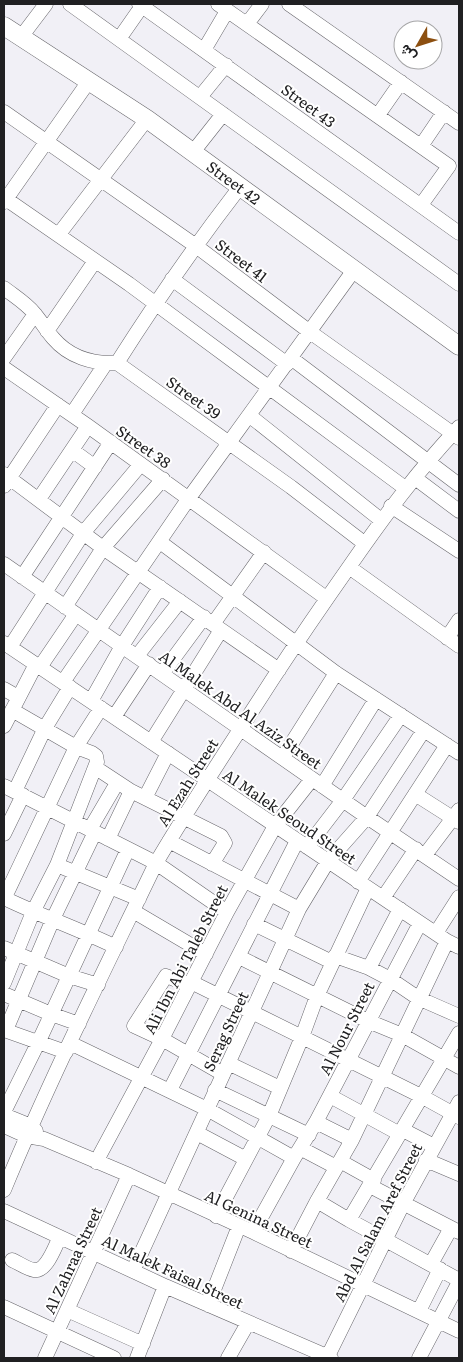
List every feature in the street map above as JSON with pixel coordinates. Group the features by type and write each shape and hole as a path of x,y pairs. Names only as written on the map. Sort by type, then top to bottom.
{"main road":[{"name":"Street 42","path":"4,26 148,119 459,346"}],"street":[{"path":"21,37 46,4"},
{"path":"70,4 459,284"},
{"path":"247,24 262,4"},
{"path":"289,4 459,123"},
{"path":"119,39 141,5"},
{"name":"Street 43","path":"141,5 459,232"},
{"path":"204,50 222,7 378,115 449,166 421,205"},
{"path":"200,97 226,65"},
{"path":"89,81 5,200 59,234 270,388 410,483 459,511"},
{"path":"378,115 401,82"},
{"name":"Street 41","path":"4,112 196,246 310,332 457,433"},
{"path":"421,146 444,112"},
{"path":"193,152 223,114"},
{"path":"59,234 148,119"},
{"path":"72,414 240,187"},
{"path":"47,331 95,261"},
{"path":"4,834 10,790 45,728 66,684 99,630 189,498 354,270"},
{"path":"172,279 459,484"},
{"name":"Street 39","path":"4,288 35,314 47,331 64,349 88,360 111,363 230,443 364,544"},
{"path":"4,358 35,314"},
{"name":"Street 38","path":"4,368 72,414 326,598"},
{"path":"58,405 6,479 39,499 103,548 279,670"},
{"path":"250,416 381,520"},
{"path":"39,499 88,426"},
{"name":"Al Ezah Street","path":"4,1190 29,1131 156,862 206,779 241,729 326,598 391,506 457,433"},
{"path":"22,577 111,442"},
{"path":"72,450 95,467"},
{"path":"7,645 45,592 84,532 141,464"},
{"path":"4,724 70,610 103,548 163,479"},
{"path":"391,506 459,550"},
{"path":"160,542 336,674 424,730 455,747 415,794 391,832 363,885 316,996 302,1038 269,1116 216,1216"},
{"path":"162,674 213,624 264,552"},
{"name":"Al Malek Abd Al Aziz Street","path":"4,564 459,879"},
{"path":"349,567 459,646"},
{"path":"116,947 88,933 33,912 4,898 122,646 160,587"},
{"path":"114,717 143,660 180,601"},
{"path":"447,638 459,620"},
{"path":"151,742 185,689 213,624"},
{"name":"Al Malek Seoud Street","path":"7,645 447,940"},
{"path":"283,757 336,674"},
{"path":"4,689 15,703 45,728 76,747 94,754 97,760 96,768 73,820 57,864 33,912 4,983"},
{"name":"Ali Ibn Abi Taleb Street","path":"96,1162 227,912 275,826 317,782 376,699"},
{"path":"170,1090 270,894 302,844 343,800 401,715"},
{"name":"Serag Street","path":"133,1271 299,909 328,861 367,817 424,730"},
{"path":"145,798 168,753"},
{"path":"96,768 131,791 223,838 224,845 212,864"},
{"path":"117,783 92,830 76,872 34,961 5,1030 38,1043 68,1048 141,1077 170,1090 257,1136 297,1153 338,1164 372,1183 403,1204 455,1230 436,1266 419,1311"},
{"path":"10,790 156,862 227,912"},
{"path":"108,838 131,791"},
{"path":"383,898 420,852 458,817 415,794"},
{"path":"169,841 299,909"},
{"path":"4,1114 128,849"},
{"path":"57,864 110,887 206,954"},
{"path":"291,1251 352,1140 402,1035 447,940 459,897"},
{"path":"369,968 400,909"},
{"name":"Al Nour Street","path":"253,1232 316,1122 420,923"},
{"path":"254,924 285,940 333,959 369,968 390,979 418,998 459,1016"},
{"path":"4,948 68,976 98,985"},
{"path":"239,957 316,996 402,1035 459,1067"},
{"path":"280,1088 188,1054 134,1026 166,976 218,996 381,1077 457,1111"},
{"path":"4,994 79,1024"},
{"path":"349,1220 459,1033"},
{"path":"215,1090 309,1134"},
{"path":"330,1096 434,1146"},
{"name":"Abd Al Salam Aref Street","path":"328,1358 362,1284 403,1204 434,1146 457,1111"},
{"name":"Al Genina Street","path":"4,1114 44,1139 129,1175 253,1232 459,1331"},
{"path":"316,1122 352,1140"},
{"name":"Al Genina Street","path":"4,1126 29,1131"},
{"path":"197,1134 246,1160"},
{"path":"426,1160 459,1174"},
{"name":"Al Zahraa Street","path":"45,1358 129,1175"},
{"path":"317,1201 436,1266 459,1281 419,1358"},
{"name":"Al Malek Faisal Street","path":"4,1211 165,1286 328,1358"},
{"path":"208,1305 239,1226"},
{"path":"12,1260 33,1270 40,1270 45,1266 60,1237"},
{"path":"136,1358 165,1286"},
{"path":"4,1307 114,1358"},
{"path":"67,1310 143,1344"},
{"path":"228,1358 248,1323"}]}
